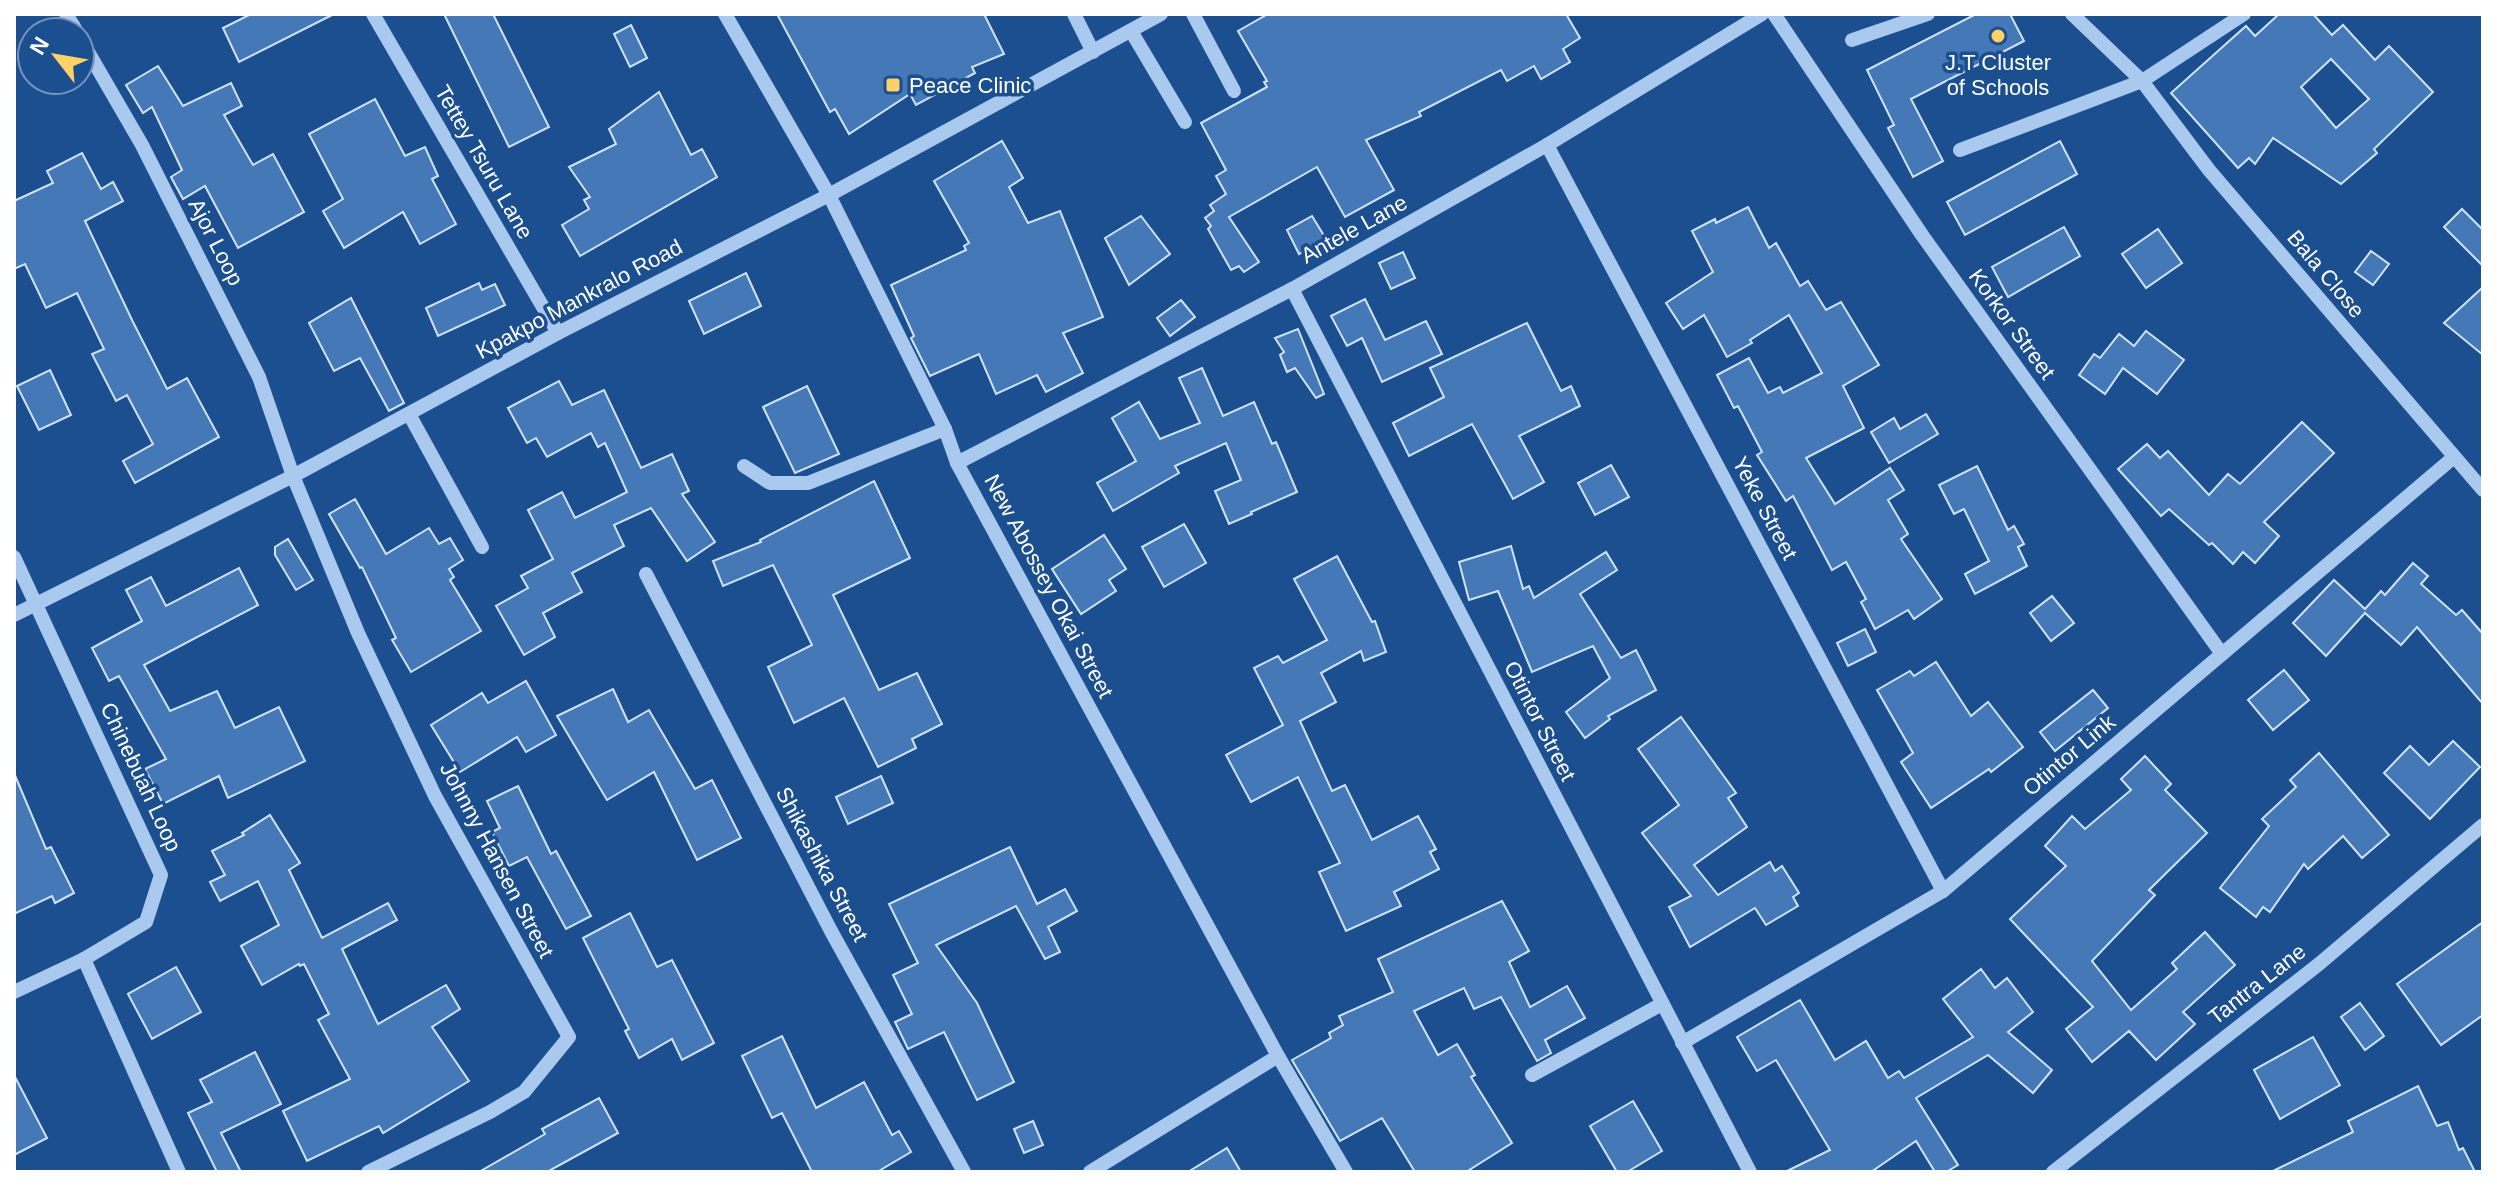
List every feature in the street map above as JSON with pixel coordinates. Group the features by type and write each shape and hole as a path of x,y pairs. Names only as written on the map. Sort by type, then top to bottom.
{"street":[{"name":"Tettey Tsuru Lane","path":"373,14 558,333"},
{"name":"New Abossey Okai Street","path":"725,14 829,195 945,429 957,463 1278,1056 1346,1172"},
{"path":"1074,14 1093,52"},
{"name":"Kpakpo Mankralo Road","path":"14,615 293,476 558,333 829,195 1161,14"},
{"path":"1193,14 1234,91"},
{"name":"Antele Lane","path":"957,463 1292,289 1547,145 1762,14"},
{"name":"Korkor Street","path":"1774,14 1922,235 2222,654"},
{"path":"1852,40 1928,14"},
{"name":"Bala Close","path":"2072,14 2142,81 2209,170 2483,490"},
{"path":"1960,150 2142,81 2244,14"},
{"path":"1131,31 1185,122"},
{"name":"Ajor Loop","path":"96,66 142,145 259,377 293,476"},
{"name":"Yeke Street","path":"1547,145 1943,891"},
{"name":"Otintor Street","path":"1292,289 1750,1172"},
{"path":"409,414 482,547"},
{"path":"744,466 770,483 808,483 945,429"},
{"name":"Otintor Link","path":"1682,1043 1943,891 2454,457"},
{"name":"Johnny Hansen Street","path":"293,476 358,633 435,796 569,1037 524,1092 368,1172"},
{"name":"Chinebuah Loop","path":"14,557 161,875 146,922 84,959 14,992"},
{"name":"Shikashika Street","path":"646,574 831,931 964,1172"},
{"name":"Tantra Lane","path":"2053,1172 2319,964 2483,825"},
{"path":"84,959 179,1172"},
{"path":"1532,1075 1662,1004"},
{"path":"1090,1172 1278,1056"}],"building":[{"path":"251,14 334,14 239,62 223,28"},
{"path":"444,14 493,14 549,127 509,147"},
{"path":"777,14 984,14 1004,54 972,67 975,73 916,105 910,94 849,134 835,109 830,112"},
{"path":"1268,14 1566,14 1580,38 1563,49 1570,62 1541,79 1534,66 1507,81 1501,70 1419,112 1421,116 1366,140 1394,190 1345,217 1317,167 1229,217 1259,262 1244,272 1239,266 1231,270 1208,229 1211,226 1205,218 1214,211 1210,205 1226,194 1216,176 1226,170 1201,123 1267,87 1264,82 1267,81 1238,31"},
{"path":"1976,14 2010,14 2024,41 1911,99 1943,161 1913,177 1888,128 1894,125 1867,70"},
{"path":"2279,14 2313,14 2332,35 2343,25 2375,60 2389,46 2433,92 2374,149 2377,153 2341,184 2273,138 2255,164 2249,158 2238,168 2171,93 2246,26 2255,36","holes":["2331,59 2369,99 2336,128 2301,87"]},
{"path":"631,25 647,58 630,67 614,34"},
{"path":"158,66 183,106 231,83 242,106 224,115 253,165 273,154 304,212 238,248 205,186 183,199 171,177 182,170 152,107 143,113 126,85"},
{"path":"659,92 691,155 702,149 717,177 580,256 562,225 589,209 584,200 590,197 569,167 616,144 609,129"},
{"path":"375,99 405,156 425,147 438,176 432,179 456,224 420,244 403,212 344,248 323,211 343,199 309,134"},
{"path":"1002,141 1023,178 1009,187 1028,223 1060,211 1103,317 1063,333 1083,373 1046,392 1037,375 996,394 979,354 930,376 911,338 914,336 891,285 966,250 964,246 969,243 934,181"},
{"path":"2060,141 2077,174 1965,235 1947,202"},
{"path":"82,153 101,189 113,182 123,201 85,221 133,322 167,389 187,378 219,437 135,483 123,461 153,444 127,395 116,401 92,354 104,349 77,293 46,308 25,264 14,269 14,201 53,183 47,171"},
{"path":"1748,207 1769,248 1776,243 1800,286 1808,281 1826,310 1841,302 1879,365 1843,386 1864,428 1806,458 1835,504 1890,468 1904,490 1888,500 1908,534 1901,539 1942,599 1914,619 1908,610 1875,629 1861,602 1866,599 1846,562 1832,570 1793,496 1786,501 1757,455 1762,452 1738,406 1734,408 1717,375 1749,358 1768,393 1780,387 1783,393 1822,373 1789,315 1750,340 1752,343 1727,357 1704,315 1683,329 1666,303 1713,272 1692,231"},
{"path":"2462,209 2483,230 2483,266 2444,227"},
{"path":"1141,216 1170,254 1129,285 1105,238"},
{"path":"1312,216 1326,239 1299,254 1287,230"},
{"path":"2064,227 2080,256 2008,297 1992,267"},
{"path":"2158,229 2182,263 2146,288 2122,254"},
{"path":"2371,251 2389,264 2373,285 2355,272"},
{"path":"1403,252 1415,278 1391,289 1379,263"},
{"path":"746,273 761,306 704,334 689,301"},
{"path":"479,283 482,290 495,284 505,305 438,336 426,308"},
{"path":"2483,287 2483,355 2444,323"},
{"path":"351,298 404,403 389,411 360,358 334,371 309,323"},
{"path":"1365,299 1385,340 1426,321 1442,354 1382,382 1362,338 1347,346 1331,316"},
{"path":"1181,300 1195,317 1170,336 1157,318"},
{"path":"1527,323 1561,391 1571,386 1580,406 1519,436 1544,482 1513,499 1472,424 1409,456 1393,423 1444,397 1430,368"},
{"path":"1298,329 1324,394 1316,398 1295,368 1287,372 1280,355 1284,352 1275,338"},
{"path":"2146,331 2184,360 2157,394 2123,368 2105,394 2079,375 2094,354 2100,358 2119,334 2134,346"},
{"path":"1202,368 1223,416 1254,402 1272,444 1276,442 1297,492 1229,524 1215,491 1241,480 1226,443 1175,466 1179,473 1113,511 1097,483 1136,461 1112,418 1139,402 1160,439 1200,423 1179,378"},
{"path":"50,370 71,415 39,430 17,386"},
{"path":"559,381 572,405 604,390 641,468 672,454 689,491 682,494 715,542 687,561 651,508 614,525 624,546 572,573 582,592 543,613 555,637 524,655 496,606 528,588 521,576 553,559 528,510 562,492 575,518 627,492 605,443 598,447 591,433 547,457 536,438 527,443 508,408"},
{"path":"807,386 839,454 795,473 763,407"},
{"path":"1926,414 1938,434 1889,463 1871,432 1894,418 1900,429"},
{"path":"2302,422 2334,453 2264,522 2279,536 2255,563 2243,552 2233,564 2169,509 2161,516 2118,469 2147,444 2160,458 2168,451 2209,495 2228,474 2240,484"},
{"path":"1611,465 1629,497 1595,515 1578,483"},
{"path":"1977,466 2008,530 2014,526 2024,544 2018,547 2027,566 1975,594 1965,574 1989,561 1964,509 1954,514 1939,485"},
{"path":"874,481 910,558 833,595 879,690 917,673 942,724 912,739 916,748 878,767 844,698 794,723 768,667 812,645 773,565 723,586 713,561 761,542"},
{"path":"355,499 386,554 429,528 439,544 450,538 463,560 449,569 454,577 450,580 481,631 411,672 392,640 396,638 362,567 329,514"},
{"path":"1184,524 1206,563 1164,587 1142,547"},
{"path":"1104,535 1126,569 1109,580 1116,591 1081,614 1052,569"},
{"path":"288,539 313,580 296,590 275,555 275,547"},
{"path":"1511,546 1523,589 1529,586 1534,598 1606,552 1617,570 1580,594 1621,658 1636,650 1656,690 1608,716 1610,719 1585,738 1566,712 1610,678 1593,646 1532,672 1498,591 1469,600 1459,562"},
{"path":"1337,556 1372,622 1375,621 1386,652 1364,661 1361,651 1321,673 1336,702 1300,721 1332,791 1345,785 1372,840 1418,816 1436,849 1430,852 1439,869 1394,892 1401,906 1346,931 1319,872 1340,863 1298,777 1251,802 1226,755 1283,725 1254,668 1278,656 1283,663 1327,640 1294,579"},
{"path":"2413,563 2428,576 2421,584 2456,615 2462,610 2483,634 2483,704 2417,627 2401,645 2365,613 2326,656 2293,623 2334,580 2365,609 2381,591 2385,595"},
{"path":"239,568 258,605 144,665 170,711 217,691 235,728 279,707 305,761 228,798 219,776 163,804 145,769 166,759 119,676 109,681 92,648 142,621 126,590 151,577 166,606"},
{"path":"2052,596 2074,623 2051,641 2030,613"},
{"path":"1865,629 1876,652 1848,666 1837,643"},
{"path":"1936,662 1971,716 1988,702 2023,747 1991,772 1989,769 1931,808 1901,762 1913,753 1877,690 1910,671 1914,676"},
{"path":"2284,670 2309,700 2273,730 2248,700"},
{"path":"526,681 556,735 526,752 517,737 460,772 431,725 482,693 488,703"},
{"path":"613,689 628,722 649,710 695,789 712,780 741,838 697,860 654,772 607,800 557,716"},
{"path":"2093,690 2108,708 2055,751 2040,732"},
{"path":"1681,717 1736,793 1728,798 1747,827 1694,865 1718,895 1770,862 1775,871 1782,866 1799,893 1793,897 1798,906 1766,925 1755,908 1690,947 1669,907 1691,896 1642,833 1679,805 1638,749"},
{"path":"2453,741 2480,767 2430,819 2384,773 2410,746 2429,765"},
{"path":"2319,753 2389,835 2362,858 2343,836 2308,869 2304,864 2270,912 2263,907 2256,917 2220,888 2269,826 2262,819 2296,787 2290,780"},
{"path":"2145,756 2171,784 2165,790 2207,833 2149,890 2155,895 2092,961 2131,1010 2177,969 2172,963 2205,932 2235,965 2183,1012 2195,1024 2156,1060 2129,1031 2092,1062 2066,1029 2093,1007 2010,919 2066,866 2045,846 2072,816 2085,829 2131,790 2121,779"},
{"path":"14,773 46,849 51,847 74,893 55,903 52,896 14,914"},
{"path":"881,776 893,803 848,824 836,797"},
{"path":"518,786 551,854 556,851 591,916 566,929 527,857 509,866 492,832 500,828 487,801"},
{"path":"270,815 300,863 289,870 322,938 388,903 397,920 342,949 378,1024 446,985 460,1009 432,1027 469,1081 383,1133 379,1126 307,1161 283,1111 350,1079 318,1020 329,1014 304,964 262,985 241,946 279,925 258,881 220,901 210,882 225,875 212,851 244,835 242,833"},
{"path":"1010,847 1037,904 1065,889 1077,911 1048,927 1060,952 1045,959 1016,906 936,945 977,1003 1014,1082 977,1100 944,1032 908,1049 895,1022 912,1014 893,975 918,963 889,904"},
{"path":"1502,901 1529,951 1509,962 1530,1007 1567,986 1585,1018 1545,1040 1551,1053 1537,1061 1501,997 1474,1009 1464,988 1414,1011 1438,1055 1457,1044 1475,1075 1471,1077 1512,1143 1466,1172 1415,1172 1382,1118 1340,1141 1292,1060 1331,1038 1329,1033 1343,1025 1339,1016 1393,992 1378,959"},
{"path":"630,913 657,967 672,960 714,1043 682,1060 672,1039 639,1058 625,1031 629,1029 583,938"},
{"path":"2483,922 2483,1015 2441,1045 2397,984"},
{"path":"176,967 201,1012 152,1039 128,994"},
{"path":"1981,969 1995,988 2007,978 2033,1012 2008,1032 2052,1070 2033,1093 1988,1055 1916,1098 1958,1165 1946,1172 1935,1172 1916,1141 1871,1172 1785,1172 1830,1150 1776,1060 1757,1071 1737,1037 1800,1000 1835,1060 1866,1041 1888,1078 1899,1071 1904,1078 1973,1037 1943,999"},
{"path":"2360,1003 2384,1036 2365,1050 2341,1017"},
{"path":"782,1036 816,1108 864,1082 892,1135 899,1131 911,1152 877,1172 812,1172 782,1113 772,1118 742,1056"},
{"path":"2313,1037 2340,1085 2280,1119 2254,1070"},
{"path":"255,1052 281,1104 221,1133 241,1172 217,1172 188,1113 212,1102 200,1080"},
{"path":"14,1075 47,1138 14,1155"},
{"path":"2418,1086 2437,1126 2448,1122 2459,1150 2463,1148 2475,1172 2271,1172 2353,1132 2348,1121"},
{"path":"599,1098 618,1133 547,1172 479,1172 545,1134 542,1129"},
{"path":"1633,1101 1662,1151 1627,1172 1617,1172 1590,1126"},
{"path":"1033,1121 1043,1145 1024,1153 1014,1129"},
{"path":"1227,1148 1241,1172 1188,1172"}],"place":[{"name":"J.T Cluster of Schools","path":"1998,36"},
{"name":"Peace Clinic","path":"893,85"}]}
